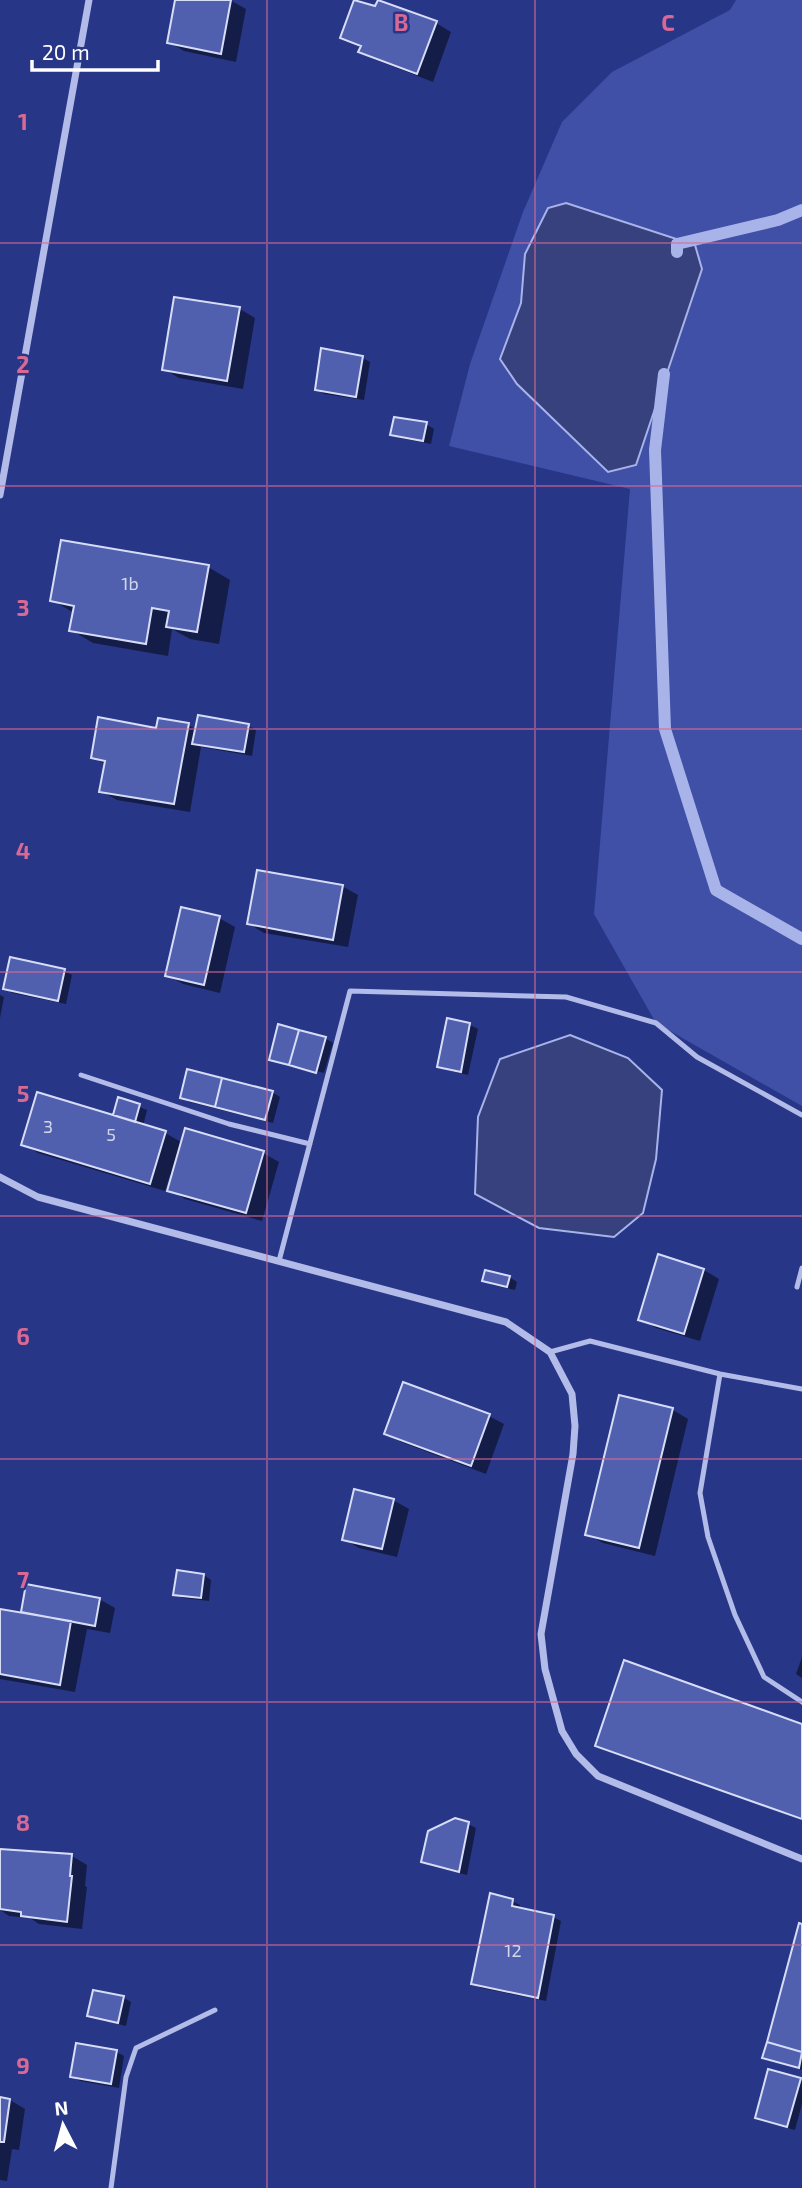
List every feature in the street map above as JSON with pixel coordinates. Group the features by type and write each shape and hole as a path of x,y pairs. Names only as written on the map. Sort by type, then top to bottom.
{"street":[{"path":"0,495 89,0"},
{"path":"0,1177 38,1197 506,1322 550,1352 572,1394 575,1426 573,1454 541,1634 545,1669 562,1731 576,1754 598,1776 802,1859"}],"lane":[{"path":"279,1261 350,991 566,997 656,1023 697,1057 802,1115"},
{"path":"80,1075 229,1124 310,1144"},
{"path":"797,1287 802,1268"},
{"path":"550,1352 590,1341 720,1374 802,1389"},
{"path":"720,1374 700,1493 708,1537 735,1615 764,1677 802,1702"},
{"path":"111,2188 127,2077 136,2048 215,2010"}],"shaded area":[{"path":"736,0 802,0 802,1106 656,1023 594,914 630,489 449,446 470,364 523,212 562,122 612,72 730,10","holes":["633,226 695,245 501,359 521,303"]},
{"path":"566,203 695,245 702,269 636,465 608,472 517,384 500,359 521,303 525,254 548,208"},
{"path":"570,1035 628,1058 662,1090 656,1159 643,1213 614,1237 539,1228 475,1194 478,1117 500,1059"}],"building":[{"path":"175,0 231,0 221,54 167,43"},
{"path":"354,0 375,6 378,0 437,21 417,74 358,52 361,46 340,38"},
{"path":"174,297 240,307 227,381 162,370"},
{"path":"321,348 363,356 356,397 315,390"},
{"path":"394,417 427,422 423,441 390,435"},
{"path":"61,540 209,565 197,632 166,627 169,611 152,608 146,644 69,631 74,606 50,601"},
{"path":"198,715 249,724 244,752 192,744"},
{"path":"98,717 156,728 158,718 189,723 174,804 99,792 105,761 91,758"},
{"path":"257,870 343,885 333,940 247,924"},
{"path":"181,907 220,916 204,985 165,976"},
{"path":"10,957 65,969 58,1001 3,989"},
{"path":"447,1018 470,1023 461,1072 437,1067"},
{"path":"278,1024 299,1030 289,1065 269,1060"},
{"path":"299,1030 326,1037 316,1073 289,1065"},
{"path":"187,1069 222,1078 215,1107 180,1098"},
{"path":"222,1078 273,1091 265,1120 215,1107"},
{"path":"37,1092 166,1131 150,1184 21,1145"},
{"path":"118,1097 140,1104 135,1122 113,1115"},
{"path":"185,1128 264,1151 246,1213 167,1191"},
{"path":"658,1254 704,1269 684,1334 638,1320"},
{"path":"485,1270 510,1276 507,1287 482,1281"},
{"path":"403,1382 490,1414 471,1466 384,1434"},
{"path":"619,1395 673,1408 639,1548 585,1535"},
{"path":"354,1489 394,1499 382,1549 342,1540"},
{"path":"177,1570 204,1574 201,1598 173,1595"},
{"path":"26,1584 100,1598 95,1626 21,1612"},
{"path":"0,1609 71,1621 60,1685 0,1674"},
{"path":"624,1660 802,1724 802,1819 595,1746"},
{"path":"455,1818 469,1822 459,1872 421,1862 428,1831"},
{"path":"0,1849 72,1854 67,1922 21,1916 21,1912 0,1909"},
{"path":"490,1893 513,1899 512,1906 554,1915 538,1998 471,1984"},
{"path":"799,1923 802,1924 802,2052 767,2042"},
{"path":"93,1990 124,1996 118,2023 87,2016"},
{"path":"767,2042 802,2052 799,2068 762,2058"},
{"path":"76,2043 117,2050 111,2084 70,2077"},
{"path":"768,2069 801,2078 787,2127 755,2118"},
{"path":"0,2097 10,2099 4,2142 0,2142"}],"waterway":[{"path":"677,252 677,244 778,220 802,210"},
{"path":"664,374 655,450 665,729 716,890 802,939"}]}
